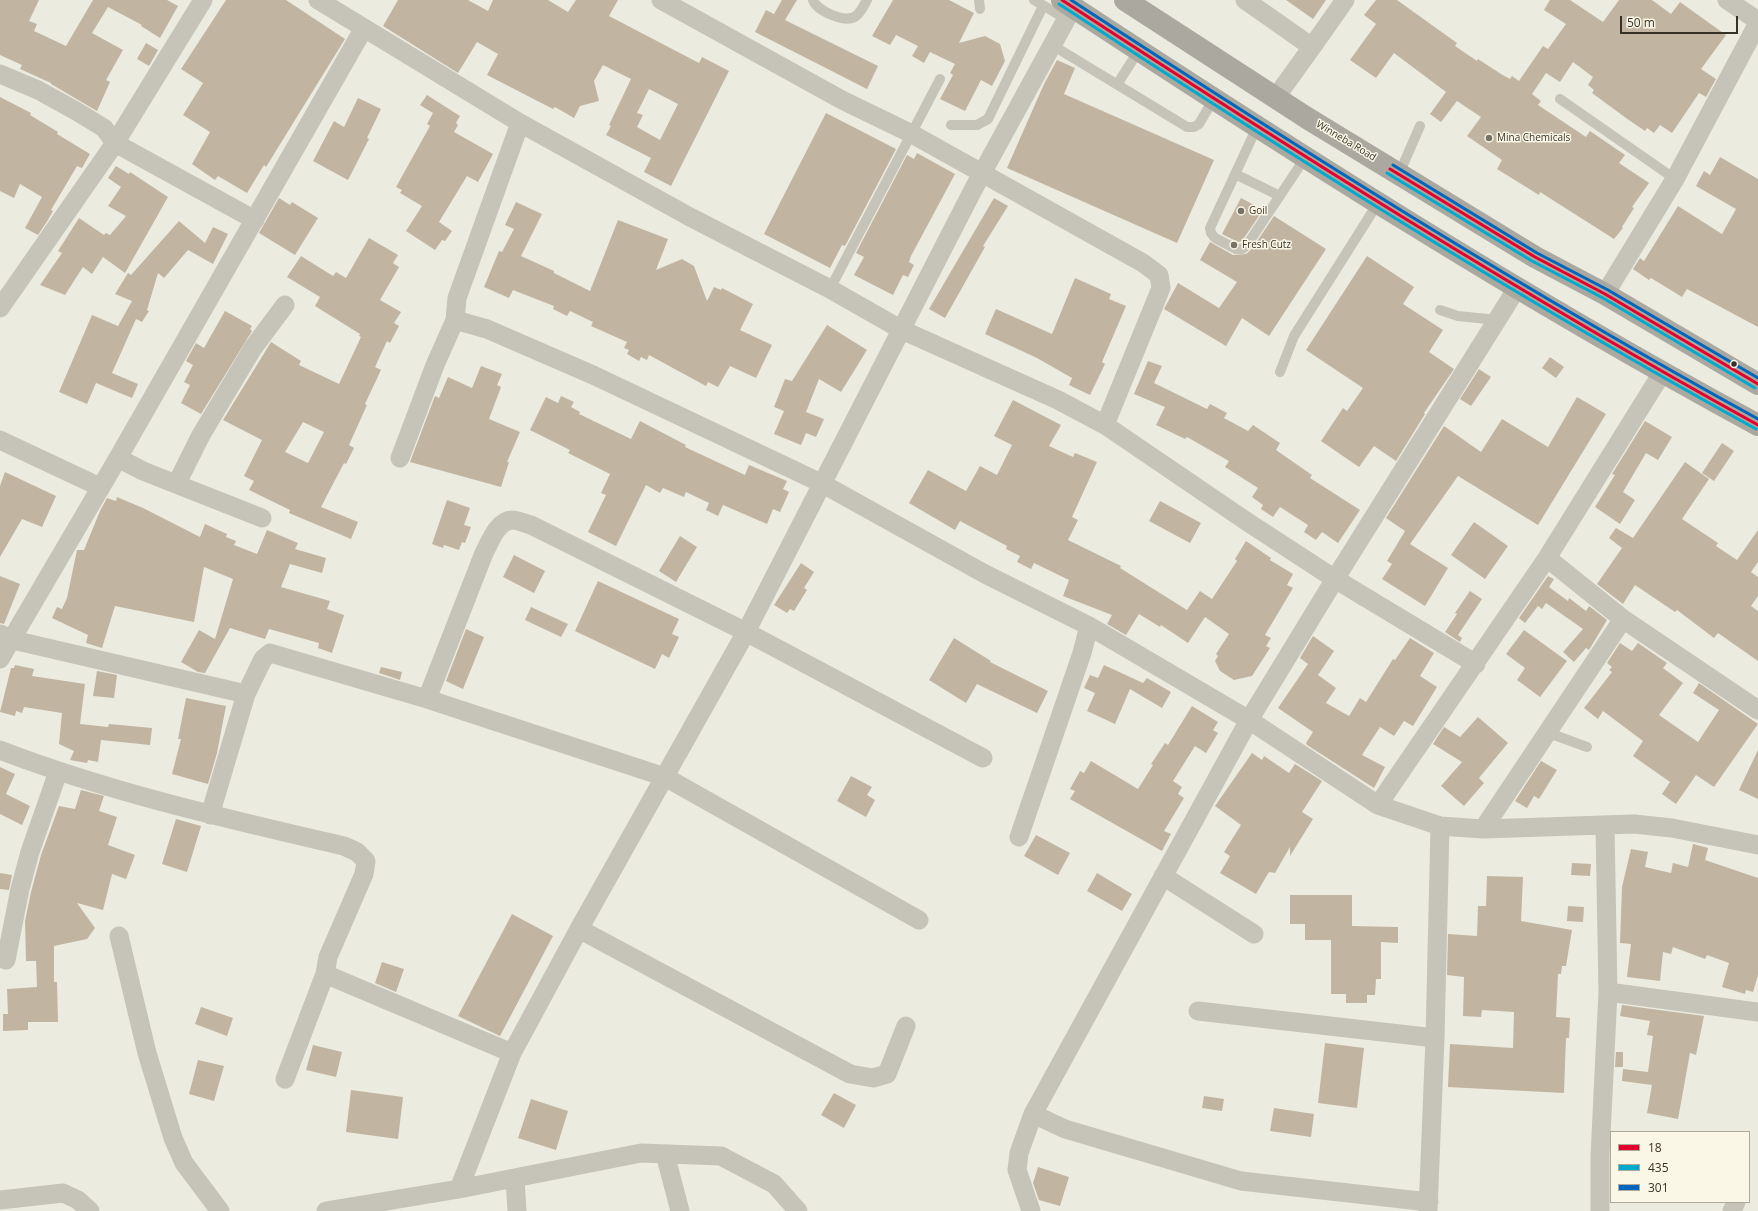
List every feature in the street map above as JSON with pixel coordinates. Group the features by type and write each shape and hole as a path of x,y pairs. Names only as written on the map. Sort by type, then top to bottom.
{"highway":[{"name":"Winneba Road","path":"1137,3 1276,97 1399,174 1535,257 1605,294 1758,384"},
{"path":"1061,8 1139,50 1213,100 1305,158 1517,288 1662,373 1758,425"}],"street":[{"path":"0,308 114,143 203,0"},
{"path":"318,0 520,122 690,217 830,289 902,330 1058,400 1105,425 1335,579 1476,664"},
{"path":"660,0 842,100 912,134 1143,263 1159,275 1161,288 1105,425"},
{"path":"1245,0 1312,47"},
{"path":"1276,97 1345,0"},
{"path":"1605,294 1675,179 1758,22 1727,0"},
{"path":"459,1189 512,1053 579,929 746,632 821,483 902,330 974,188 983,175 1052,45 1061,8"},
{"path":"0,659 6,637 118,458 364,28"},
{"path":"0,74 38,90 76,111 104,128 114,143 255,220"},
{"path":"400,458 435,365 455,320 457,298 520,122"},
{"path":"1031,1211 1017,1170 1019,1153 1033,1114 1249,720 1335,579 1517,288"},
{"path":"177,483 201,435 253,348 285,305"},
{"path":"455,320 487,329 593,375 821,483 985,574 1089,626 1249,720 1378,805 1440,826 1482,829 1634,824 1672,828 1758,845"},
{"path":"1378,805 1476,664 1547,558 1662,373"},
{"path":"0,440 100,487"},
{"path":"118,458 143,471 177,483 262,518"},
{"path":"427,699 484,554 501,524 512,520 531,525 746,632 983,758"},
{"path":"1547,558 1623,619 1758,710"},
{"path":"1482,829 1623,619"},
{"path":"1019,837 1089,626"},
{"path":"6,637 246,694"},
{"path":"210,815 246,694 263,659 270,653 427,699 665,777 919,920"},
{"path":"0,750 58,772 210,815 344,846 357,852 366,861 364,874 328,957 325,974 285,1079"},
{"path":"6,960 20,889 28,859 58,772"},
{"path":"1033,1114 1065,1129 1241,1181 1428,1207 1435,1038 1440,826"},
{"path":"1600,1211 1600,1156 1608,992 1605,826"},
{"path":"1164,876 1254,934"},
{"path":"579,929 850,1074 873,1078 887,1074 906,1026"},
{"path":"119,936 147,1053 173,1138 184,1163 220,1211"},
{"path":"325,974 512,1053"},
{"path":"1608,992 1758,1012"},
{"path":"1198,1011 1435,1038"},
{"path":"326,1211 362,1208 641,1153 721,1156 774,1184 798,1211"},
{"path":"664,1154 680,1211"},
{"path":"515,1178 517,1211"},
{"path":"0,1200 63,1193 78,1200 90,1211"}],"lane":[{"path":"813,0 814,4 836,17 847,19 856,16 867,0"},
{"path":"951,125 976,124 988,119 1061,8 1034,0"},
{"path":"1052,45 1118,83 1188,127 1194,127 1199,124 1213,100"},
{"path":"1118,83 1139,50"},
{"path":"830,289 940,79"},
{"path":"1560,100 1675,179"},
{"path":"988,119 1006,130"},
{"path":"1399,174 1420,126"},
{"path":"1257,127 1210,228 1214,238 1236,249 1242,249 1247,246 1305,158"},
{"path":"1235,174 1280,196"},
{"path":"1280,372 1294,336 1378,203"},
{"path":"1440,310 1458,316 1497,320"},
{"path":"1546,732 1587,746"}],"building":[{"path":"0,0 39,0 29,21 37,24 34,31 66,46 93,0 167,0 178,6 160,38 141,26 142,25 108,7 92,33 123,50 106,80 110,82 97,111 51,83 20,69 22,65 0,55"},
{"path":"226,0 286,0 345,39 266,167 264,165 247,193 218,176 215,180 192,164 210,132 183,115 203,83 181,69"},
{"path":"398,0 468,0 488,11 493,0 548,0 568,12 576,0 618,0 609,16 699,63 702,57 729,71 671,186 644,172 651,158 606,135 611,126 609,125 631,79 603,65 594,81 599,101 580,106 574,118 555,107 553,109 487,75 498,54 477,42 458,73 383,26","holes":["649,89 678,104 660,140 637,127 643,115 637,113"]},
{"path":"782,0 797,0 785,20 878,66 867,89 755,32 766,10 774,14"},
{"path":"893,0 949,0 974,13 959,43 985,36 1000,44 1005,61 992,86 981,80 965,111 940,99 953,75 950,73 955,64 930,52 924,63 912,56 918,46 896,35 890,45 872,36"},
{"path":"1286,0 1326,0 1313,19"},
{"path":"1376,0 1397,0 1457,43 1455,46 1477,61 1478,59 1510,79 1512,76 1519,81 1543,46 1548,49 1566,24 1544,10 1550,0 1570,0 1603,22 1619,0 1652,0 1671,14 1680,2 1726,35 1701,69 1716,79 1706,97 1699,93 1672,133 1660,125 1654,133 1647,128 1645,131 1626,118 1592,93 1594,90 1588,85 1593,77 1573,62 1560,82 1546,73 1532,94 1541,101 1538,105 1586,137 1590,131 1625,155 1619,163 1649,183 1632,207 1634,208 1622,227 1623,228 1614,239 1540,192 1539,195 1497,169 1502,160 1467,136 1481,117 1457,101 1441,122 1430,114 1446,92 1394,53 1376,78 1350,60 1376,24 1364,15"},
{"path":"146,43 158,50 149,66 137,59"},
{"path":"1057,60 1075,68 1064,94 1214,160 1177,243 1007,168 1044,84"},
{"path":"427,95 460,116 456,123 458,125 454,132 493,154 478,182 467,176 439,222 452,231 445,241 442,240 435,250 406,231 422,206 400,193 402,190 396,187 430,126 427,124 433,113 420,105"},
{"path":"0,97 31,113 30,115 58,132 57,134 90,154 82,168 77,166 51,210 53,211 48,220 38,235 25,228 42,197 20,184 14,198 0,191"},
{"path":"358,98 381,109 367,138 369,139 348,180 313,161 334,121 344,127"},
{"path":"826,113 896,149 845,246 842,245 830,268 764,234"},
{"path":"917,153 955,174 911,256 909,262 914,265 908,277 903,275 893,295 854,275 864,257 856,253 907,155 914,159"},
{"path":"1720,157 1758,179 1758,327 1687,289 1682,297 1651,278 1649,280 1633,269 1640,258 1644,261 1678,206 1722,234 1736,209 1696,186 1704,171 1710,175"},
{"path":"116,166 129,174 130,172 168,197 125,273 103,257 92,274 83,267 65,295 40,285 62,253 58,251 79,218 104,235 106,233 110,235 126,216 108,206 121,187 108,178"},
{"path":"279,198 290,205 292,202 318,218 295,255 259,233"},
{"path":"994,198 1008,206 983,246 985,247 945,318 929,309"},
{"path":"1241,198 1263,210 1242,241 1238,242 1222,234"},
{"path":"516,202 542,214 521,256 554,271 554,273 590,291 618,220 668,239 656,270 682,259 694,266 707,301 714,287 721,290 722,288 753,304 740,330 772,345 756,378 730,366 718,387 708,382 706,386 649,355 647,360 641,357 639,361 627,354 629,350 624,348 627,342 591,326 593,322 570,311 567,316 553,309 554,306 513,290 509,298 484,287 499,251 502,252 514,229 505,225"},
{"path":"1274,216 1326,249 1269,336 1242,318 1226,346 1164,309 1178,283 1219,308 1237,282 1200,260 1210,242 1233,255 1246,254 1252,249"},
{"path":"179,221 205,243 213,227 228,234 213,264 188,250 164,278 158,273 147,310 149,311 142,322 136,319 112,373 138,384 132,398 96,383 87,404 59,392 92,315 118,326 132,301 115,294 128,273 131,275"},
{"path":"369,238 398,255 393,263 399,267 380,300 401,312 394,323 399,326 390,343 387,341 375,367 381,370 365,404 367,405 349,445 354,448 346,464 344,463 321,507 358,522 351,539 289,513 290,510 249,490 254,481 244,476 262,440 223,420 271,342 301,361 299,365 339,384 361,337 359,336 360,334 315,306 320,297 287,277 301,256 333,276 336,272 346,278","holes":["303,422 324,432 308,463 285,452"]},
{"path":"1367,256 1414,287 1403,304 1443,330 1429,352 1454,369 1424,413 1425,414 1396,461 1374,446 1359,467 1321,441 1343,408 1347,411 1363,388 1306,350"},
{"path":"1075,278 1111,294 1109,299 1126,306 1102,362 1105,364 1090,395 1069,385 1072,378 1037,358 985,334 996,309 1052,334"},
{"path":"225,311 252,326 250,329 252,331 201,414 181,403 190,385 184,382 193,365 186,361 196,343 204,348"},
{"path":"827,325 867,350 841,392 819,379 806,412 824,419 816,437 806,433 801,445 774,434 784,411 774,407 785,379 792,381"},
{"path":"1550,357 1564,367 1556,378 1542,368"},
{"path":"1148,361 1162,366 1154,383 1207,409 1210,404 1227,413 1224,418 1248,431 1253,425 1280,443 1276,450 1312,475 1310,478 1360,510 1338,543 1322,532 1316,540 1304,532 1308,525 1280,507 1273,517 1261,509 1263,505 1252,497 1258,488 1225,467 1229,461 1187,437 1185,439 1156,425 1165,407 1134,394"},
{"path":"481,366 502,374 497,385 501,387 489,419 520,432 507,462 509,462 501,487 410,462 435,396 439,398 448,377 472,388"},
{"path":"1479,369 1491,377 1471,406 1460,399"},
{"path":"561,396 574,402 571,407 580,412 579,414 631,439 640,421 686,445 685,447 745,475 749,465 787,481 783,489 789,492 780,512 773,509 767,524 723,505 718,516 706,510 709,503 686,492 684,497 663,488 660,493 646,485 616,546 588,532 606,495 601,493 610,474 568,453 570,450 530,430 546,397 558,403"},
{"path":"1577,397 1606,414 1538,525 1458,476 1410,544 1448,568 1425,606 1382,579 1392,564 1387,561 1405,531 1386,518 1444,426 1481,452 1502,419 1548,447"},
{"path":"1013,400 1061,425 1049,446 1073,457 1075,453 1097,462 1072,517 1078,520 1068,540 1121,566 1120,568 1187,610 1200,591 1212,599 1237,561 1235,559 1246,541 1271,558 1270,560 1293,574 1287,585 1293,588 1265,635 1271,638 1266,646 1270,648 1252,676 1234,680 1220,671 1215,661 1218,656 1216,654 1229,634 1205,617 1188,643 1161,625 1160,627 1139,614 1126,635 1107,624 1112,615 1063,596 1069,580 1034,563 1031,569 1017,562 1020,556 1006,549 1007,546 960,521 955,530 909,503 928,470 966,491 980,466 997,475 1012,445 994,436"},
{"path":"1645,421 1672,437 1658,460 1646,453 1623,492 1635,500 1620,524 1595,507 1615,475 1612,474"},
{"path":"1722,443 1734,451 1714,481 1702,473"},
{"path":"1685,462 1709,479 1682,519 1718,543 1716,546 1737,560 1758,530 1758,562 1751,572 1758,577 1758,596 1751,606 1758,611 1758,661 1718,633 1714,638 1677,610 1675,612 1635,585 1623,604 1597,584 1622,548 1609,538 1616,528 1633,538"},
{"path":"5,472 56,496 42,527 22,519 0,557 0,486"},
{"path":"117,497 143,508 200,537 205,524 227,534 226,537 236,541 234,545 257,554 267,530 298,543 295,549 326,558 322,573 290,564 281,587 330,601 327,609 344,615 332,653 318,648 319,643 269,629 265,639 230,628 205,673 198,672 181,662 199,630 215,639 233,579 204,567 194,622 115,606 102,648 86,643 88,635 52,618 57,607 62,609 67,598 77,550 84,550 107,498 116,501"},
{"path":"447,500 470,508 464,525 471,527 465,543 462,542 459,550 444,545 443,548 432,544"},
{"path":"1160,501 1201,523 1190,543 1149,521"},
{"path":"1474,522 1508,546 1485,579 1451,555"},
{"path":"680,536 697,547 676,582 659,571"},
{"path":"514,555 545,571 534,593 503,577"},
{"path":"801,563 814,572 804,588 807,590 794,611 790,609 787,613 774,605"},
{"path":"0,576 20,584 4,624 0,623"},
{"path":"1548,576 1554,579 1549,587 1568,601 1569,598 1586,611 1589,606 1607,620 1589,650 1586,648 1574,662 1563,652 1583,629 1546,603 1542,609 1538,606 1525,623 1519,618"},
{"path":"598,581 679,619 672,634 679,637 669,658 662,654 655,669 575,631"},
{"path":"1470,591 1482,599 1458,635 1462,638 1460,642 1445,632 1457,614 1455,613"},
{"path":"531,607 568,624 561,637 525,620"},
{"path":"466,629 484,637 463,689 446,681"},
{"path":"1524,630 1567,661 1540,697 1517,680 1525,668 1506,654"},
{"path":"1313,636 1334,651 1318,675 1336,688 1326,703 1349,716 1360,698 1366,702 1393,659 1395,660 1410,638 1434,653 1420,676 1437,687 1413,726 1404,721 1394,736 1380,727 1362,755 1385,767 1374,788 1307,745 1306,743 1313,732 1278,708 1308,664 1300,658"},
{"path":"954,638 991,661 990,662 1048,691 1037,713 977,684 966,703 929,680"},
{"path":"1620,643 1632,651 1638,643 1667,663 1663,668 1683,683 1659,715 1698,742 1719,710 1693,693 1699,683 1758,724 1714,787 1696,775 1676,804 1662,794 1670,782 1633,756 1643,741 1603,711 1598,719 1584,708 1612,672 1609,670 1612,667 1607,663"},
{"path":"15,665 34,669 32,676 85,684 80,724 108,727 109,724 152,728 150,745 101,740 98,762 88,760 87,763 70,760 74,751 59,744 62,713 24,707 22,713 16,711 15,716 0,712 11,668 14,668"},
{"path":"1104,665 1143,683 1147,678 1171,692 1162,708 1130,689 1115,724 1087,711 1095,693 1084,688 1090,675 1098,678"},
{"path":"381,667 402,672 400,680 379,673"},
{"path":"97,671 117,675 114,698 93,696"},
{"path":"186,698 226,706 217,753 208,784 172,774 181,739 178,739"},
{"path":"1192,706 1218,722 1213,730 1218,733 1206,753 1195,746 1173,781 1182,787 1178,794 1184,798 1164,831 1171,834 1162,851 1070,799 1075,791 1070,789 1080,771 1084,773 1091,761 1138,789 1153,765 1151,764 1165,743 1168,745"},
{"path":"1478,717 1508,743 1479,778 1484,783 1464,806 1441,786 1462,762 1433,744 1444,727 1460,737"},
{"path":"1758,750 1758,799 1739,790"},
{"path":"1252,753 1262,760 1264,756 1289,773 1295,764 1322,781 1302,812 1313,819 1290,856 1290,847 1275,873 1269,872 1256,894 1220,873 1230,856 1224,852 1241,825 1215,806"},
{"path":"1541,761 1557,770 1539,799 1534,796 1527,808 1515,801"},
{"path":"0,767 15,774 6,794 30,806 22,825 0,814"},
{"path":"851,776 872,787 867,795 875,800 866,817 837,801"},
{"path":"81,790 104,796 99,811 117,817 108,845 135,855 126,879 112,874 103,910 77,903 95,928 87,939 54,946 54,982 57,982 58,1022 28,1022 28,1030 3,1031 3,1014 8,1014 7,989 37,987 36,961 26,961 25,921 31,892 41,855 59,806 75,809"},
{"path":"176,819 201,826 187,872 162,864"},
{"path":"1036,835 1070,853 1058,875 1024,856"},
{"path":"1693,844 1708,848 1705,860 1758,878 1758,975 1753,992 1746,990 1745,994 1722,987 1729,963 1707,955 1705,959 1673,947 1671,954 1663,952 1660,981 1627,977 1631,944 1620,943 1622,887 1631,849 1648,852 1645,867 1671,873 1673,863 1688,867"},
{"path":"1572,863 1591,864 1590,876 1571,875"},
{"path":"0,873 12,875 9,890 0,889"},
{"path":"1097,873 1132,894 1122,911 1087,891"},
{"path":"1487,876 1523,877 1521,921 1572,930 1566,966 1562,966 1561,974 1558,974 1556,1017 1570,1018 1569,1038 1566,1038 1564,1093 1448,1087 1450,1044 1513,1048 1514,1012 1482,1010 1481,1017 1463,1016 1464,977 1447,975 1448,934 1477,936 1478,906 1486,906"},
{"path":"1290,895 1352,895 1352,926 1398,927 1398,943 1381,942 1381,979 1376,979 1375,995 1367,995 1367,1003 1346,1003 1346,994 1331,994 1331,940 1305,940 1305,924 1290,924"},
{"path":"1568,906 1584,907 1583,922 1567,921"},
{"path":"512,914 553,936 500,1036 458,1016"},
{"path":"382,962 404,969 396,992 375,983"},
{"path":"1622,1005 1704,1016 1696,1055 1690,1053 1678,1119 1647,1113 1652,1085 1622,1081 1623,1069 1648,1072 1653,1036 1647,1035 1650,1021 1620,1016"},
{"path":"201,1007 233,1018 227,1036 195,1024"},
{"path":"1325,1043 1364,1048 1357,1108 1318,1103"},
{"path":"313,1045 342,1052 336,1077 306,1070"},
{"path":"1616,1052 1623,1052 1623,1067 1615,1067"},
{"path":"198,1060 224,1066 214,1101 189,1094"},
{"path":"351,1090 403,1097 398,1139 346,1132"},
{"path":"834,1093 856,1105 844,1128 821,1115"},
{"path":"1204,1096 1224,1099 1222,1111 1202,1108"},
{"path":"531,1099 568,1111 556,1150 518,1138"},
{"path":"1274,1108 1314,1114 1311,1137 1270,1131"},
{"path":"1038,1167 1069,1177 1060,1206 1039,1200 1033,1183"}],"transit line":[{"name":"18","path":"1062,0 1233,111 1406,219 1581,324 1758,425"},
{"name":"301","path":"1071,0 1240,109 1411,216 1583,320 1758,419"},
{"name":"435","path":"1059,4 1230,115 1403,223 1578,328 1756,429"},
{"name":"301","path":"1393,165 1537,253 1608,290 1758,378"},
{"name":"18","path":"1390,169 1535,257 1605,294 1758,384"},
{"name":"435","path":"1387,173 1532,261 1603,298 1755,388"}],"place":[{"name":"Mina Chemicals","path":"1489,138"},
{"name":"Goil","path":"1241,211"},
{"name":"Fresh Cutz","path":"1234,245"}]}
